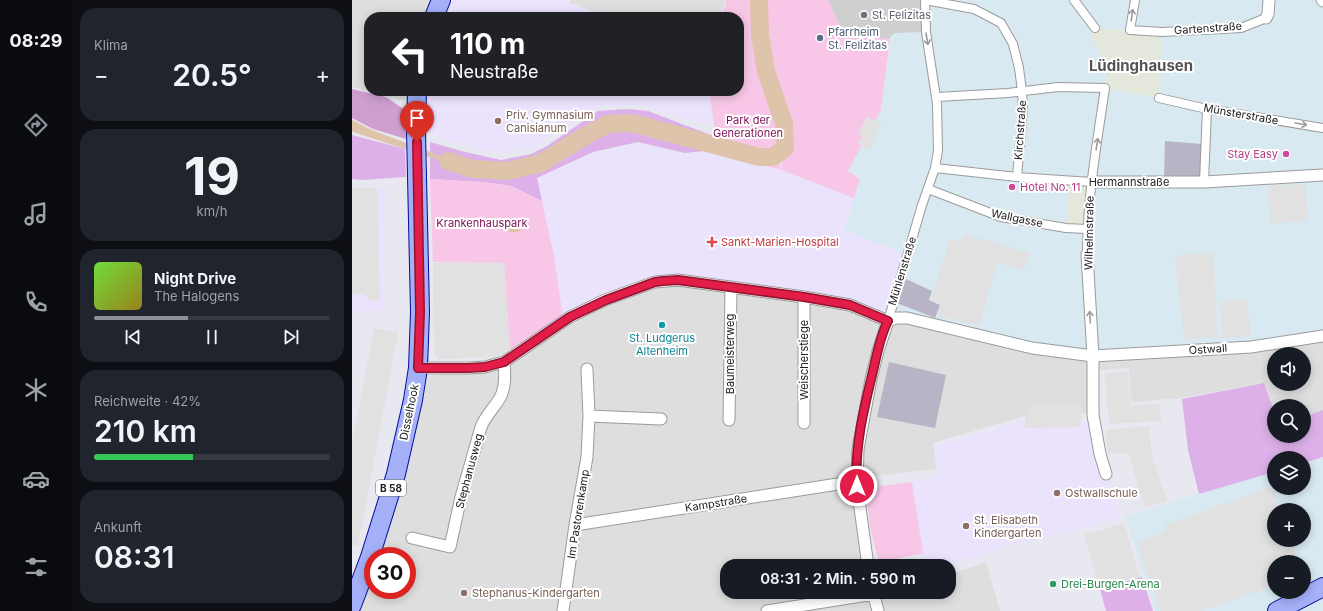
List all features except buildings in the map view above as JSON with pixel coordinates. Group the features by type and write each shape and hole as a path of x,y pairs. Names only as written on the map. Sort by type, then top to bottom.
{"main road":[{"path":"436,12 441,0"},
{"name":"Disselhook","path":"352,605 370,557 396,474 413,400 418,368 420,312 417,96"},
{"path":"1277,611 1323,587"}],"street":[{"name":"Kirchstraße","path":"925,0 974,9 1001,23 1015,52 1022,91 1023,109 1017,177"},
{"name":"Mühlenstraße","path":"867,559 857,481 858,449 866,402 878,351 935,168 938,143 937,97 926,32 925,0"},
{"path":"1074,0 1095,28"},
{"name":"Gartenstraße","path":"1134,0 1130,30 1162,32 1241,28 1266,18 1268,14 1269,0"},
{"name":"Wilhelmstraße","path":"1022,91 1058,88 1105,88 1091,182 1087,229 1086,254 1093,356"},
{"path":"937,97 1022,91"},
{"name":"Münsterstraße","path":"1159,98 1207,109 1323,128"},
{"path":"1204,182 1207,109"},
{"name":"Hermannstraße","path":"935,168 1017,177 1091,182 1204,182 1323,175"},
{"name":"Wallgasse","path":"928,189 1001,217 1066,228 1087,229"},
{"path":"418,368 485,367 504,362 570,317 606,300 655,282 678,280 804,297 850,305 888,321"},
{"name":"Baumeisterweg","path":"730,287 730,420"},
{"name":"Weischerstiege","path":"804,297 804,423"},
{"name":"Ostwall","path":"888,321 896,318 906,318 1032,348 1093,356 1251,347 1323,336"},
{"path":"1093,356 1093,416 1100,454 1106,474"},
{"name":"Stephanusweg","path":"412,538 450,547 461,497 481,427 485,418 502,393 505,378 504,362"},
{"name":"Im Pastorenkamp","path":"563,611 575,525 587,457 589,416 587,369"},
{"path":"589,416 661,419"},
{"name":"Kampstraße","path":"575,525 857,481"},
{"path":"767,611 838,599"},
{"path":"875,599 878,611"}],"shaded area":[{"path":"352,0 438,0 433,12 364,12 364,90 352,87"},
{"path":"446,0 571,0 568,3 594,12 440,12"},
{"path":"571,0 725,0 725,4 721,12 595,12 569,3"},
{"path":"828,0 924,0 925,32 895,33 890,39 860,37 840,27"},
{"path":"925,0 1320,0 1323,4 1323,337 1092,355 907,318 888,320 844,230 860,179 848,171 881,110 892,36 895,33 926,32"},
{"path":"1095,28 1162,32 1159,98 1105,88 1107,75 1106,66 1090,33"},
{"path":"352,89 364,92 364,96 386,97 405,110 406,139 373,129 352,118"},
{"path":"386,96 416,96 416,104"},
{"name":"Priv. Gymnasium Canisianum","path":"421,96 710,96 713,124 682,119 647,107 629,105 596,108 534,147 505,152 485,151 449,141 422,129"},
{"path":"627,109 648,111 716,137 712,150 685,153 638,142 593,152 537,178 542,201 511,186 481,182 430,179 430,142 501,160 531,154 547,146 598,111"},
{"path":"867,117 881,123 869,151 858,144 862,136 858,134"},
{"path":"352,120 372,130 472,168 472,171 353,132"},
{"path":"352,135 405,149 406,177 362,180 352,179"},
{"path":"1165,141 1202,144 1201,178 1164,178"},
{"name":"Sankt-Marien-Hospital","path":"639,143 684,154 712,150 780,170 854,198 844,230 902,253 884,318 850,304 680,277 564,317 554,255 537,178 594,153"},
{"path":"1069,181 1097,182 1093,230 1066,228"},
{"path":"1305,184 1308,221 1270,224 1268,186"},
{"path":"352,187 385,187 383,309 352,314"},
{"path":"352,188 377,188 380,300 371,301 362,294 352,294"},
{"path":"512,218 521,223 521,230 519,232 511,232 503,225 506,219"},
{"path":"964,234 1029,253 1024,270 997,263 979,326 938,316 941,304 931,300 950,239 962,243"},
{"path":"1213,252 1218,337 1184,340 1175,256"},
{"path":"433,263 504,263 510,350 495,357 438,359 434,354"},
{"path":"906,279 932,291 929,300 940,305 935,318 897,303"},
{"path":"678,280 1323,337 1323,410 1311,414 1311,399 1269,399 1263,383 1181,398 1131,402 1129,368 1092,370 1092,413 1032,414 933,443 937,469 859,478 872,559 720,559 720,599 956,599 956,573 986,562 1000,611 352,611 364,570 364,599 416,599 416,547 371,547 421,378 504,362 570,317"},
{"path":"1247,299 1251,336 1222,339 1220,302"},
{"path":"374,328 398,332 358,546 352,545 352,444"},
{"path":"889,362 946,375 935,428 877,417"},
{"path":"1128,372 1130,406 1160,404 1161,421 1109,424 1105,373"},
{"path":"1264,383 1270,399 1267,399 1267,443 1311,443 1311,414 1323,410 1323,457 1311,461 1311,451 1267,451 1267,474 1199,494 1188,450 1182,399"},
{"path":"1040,403 1081,403 1081,427 1025,428 1025,412"},
{"name":"Ostwallschule","path":"1024,420 1090,420 1096,457 1121,517 1070,532 1017,544 962,561 956,562 956,559 923,559 912,482 938,477 935,446"},
{"path":"1149,426 1152,455 1167,501 1145,507 1128,453 1108,454 1106,430"},
{"path":"1323,457 1323,611 1155,611 1125,516 1267,474 1267,495 1311,495 1311,461"},
{"path":"1267,489 1267,495 1275,495 1278,503 1267,503 1267,547 1294,547 1296,555 1267,555 1267,588 1200,611 1161,611 1137,542 1165,532 1164,525"},
{"path":"1124,523 1140,577 1099,588 1084,535"},
{"path":"1142,577 1153,611 1106,611 1100,589"}],"green space":[{"name":"Park der Generationen","path":"726,0 757,0 758,35 763,73 781,124 783,148 780,170 712,150 716,137 710,96 744,96 744,12 722,12 726,5"},
{"path":"762,0 828,0 840,27 860,37 890,39 881,110 848,171 860,179 854,198 781,170 786,149 787,123 769,70 763,33"},
{"name":"Krankenhauspark","path":"430,179 481,182 511,186 542,201 554,256 563,317 510,350 504,263 433,262"},
{"path":"912,482 923,553 897,559 878,559 870,527 866,488"}],"waterway":[{"path":"448,161 472,169 508,171 541,163 608,124 632,123 759,157 773,157 785,148 784,124 766,71 760,35 759,0"}],"place":[{"name":"St. Felizitas","path":"864,15"},
{"name":"Pfarrheim St. Felizitas","path":"820,38"},
{"name":"Priv. Gymnasium Canisianum","path":"498,121"},
{"name":"Stay Easy","path":"1286,154"},
{"name":"Hotel No. 11","path":"1012,187"},
{"name":"Sankt-Marien-Hospital","path":"712,242"},
{"name":"St. Ludgerus Altenheim","path":"662,325"},
{"name":"Ostwallschule","path":"1057,493"},
{"name":"St. Elisabeth Kindergarten","path":"966,526"},
{"name":"Drei-Burgen-Arena","path":"1053,584"},
{"name":"Stephanus-Kindergarten","path":"464,593"}],"district":[{"name":"Lüdinghausen","path":"1141,65"}],"route":[{"path":"417,142 420,312 418,368 485,367 504,362 562,321 606,300 655,282 678,280 804,297 850,305 888,321 885,326 878,351 866,402 858,449 857,486"}]}
